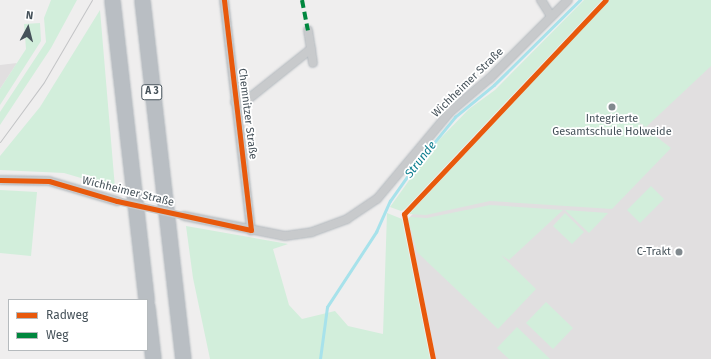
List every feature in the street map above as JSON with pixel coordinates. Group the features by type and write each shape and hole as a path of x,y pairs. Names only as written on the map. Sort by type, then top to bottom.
{"highway":[{"path":"112,0 146,299"},
{"name":"A 3","path":"142,0 183,359"},
{"path":"148,316 153,359"}],"street":[{"name":"Chemnitzer Straße","path":"224,0 251,230"},
{"path":"541,0 551,16"},
{"name":"Wichheimer Straße","path":"0,180 49,181 118,201 285,236 312,232 332,225 377,199 450,112 490,78 568,0"},
{"path":"308,30 313,62"},
{"path":"235,102 247,100 311,49"}],"shaded area":[{"name":"Integrierte Gesamtschule Holweide","path":"615,0 711,0 711,359 436,359 408,219"},
{"path":"17,63 0,89 0,65"}],"green space":[{"path":"51,0 77,0 51,48 0,125 0,112 46,42 44,18"},
{"path":"584,0 602,0 405,209 401,211 390,207 436,143 469,109 495,90"},
{"path":"609,0 711,0 711,66 646,127 629,116 671,148 612,209 490,201 426,215 409,214"},
{"path":"100,10 115,188 64,173 0,170 0,156 40,107"},
{"path":"40,23 41,41 0,105 0,89 26,49 24,24"},
{"path":"651,186 664,199 640,223 627,210"},
{"path":"0,190 37,192 31,256 0,253"},
{"path":"490,205 563,210 509,260 501,255 536,289 498,329 417,252 408,219 410,217 427,218"},
{"path":"565,210 608,213 589,233"},
{"path":"387,213 402,219 430,359 210,359 193,278 186,226 288,244 273,249 289,305 302,319 335,311 348,326 383,334"},
{"path":"565,213 584,232 572,244 553,226"},
{"path":"546,302 573,328 553,349 526,323"},
{"path":"517,327 550,359 509,359 497,348"}],"waterway":[{"name":"Strunde","path":"320,359 327,307 376,232 390,201 410,172 455,117 494,85 580,0"}],"tram line":[{"path":"0,142 44,82 92,0"}],"marked path":[{"path":"302,0 308,30"}],"cycle path":[{"path":"0,180 49,181 117,201 251,230 224,0"},
{"path":"433,359 404,214 606,0"}],"place":[{"name":"Integrierte Gesamtschule Holweide","path":"612,107"},
{"name":"C-Trakt","path":"679,252"}]}
